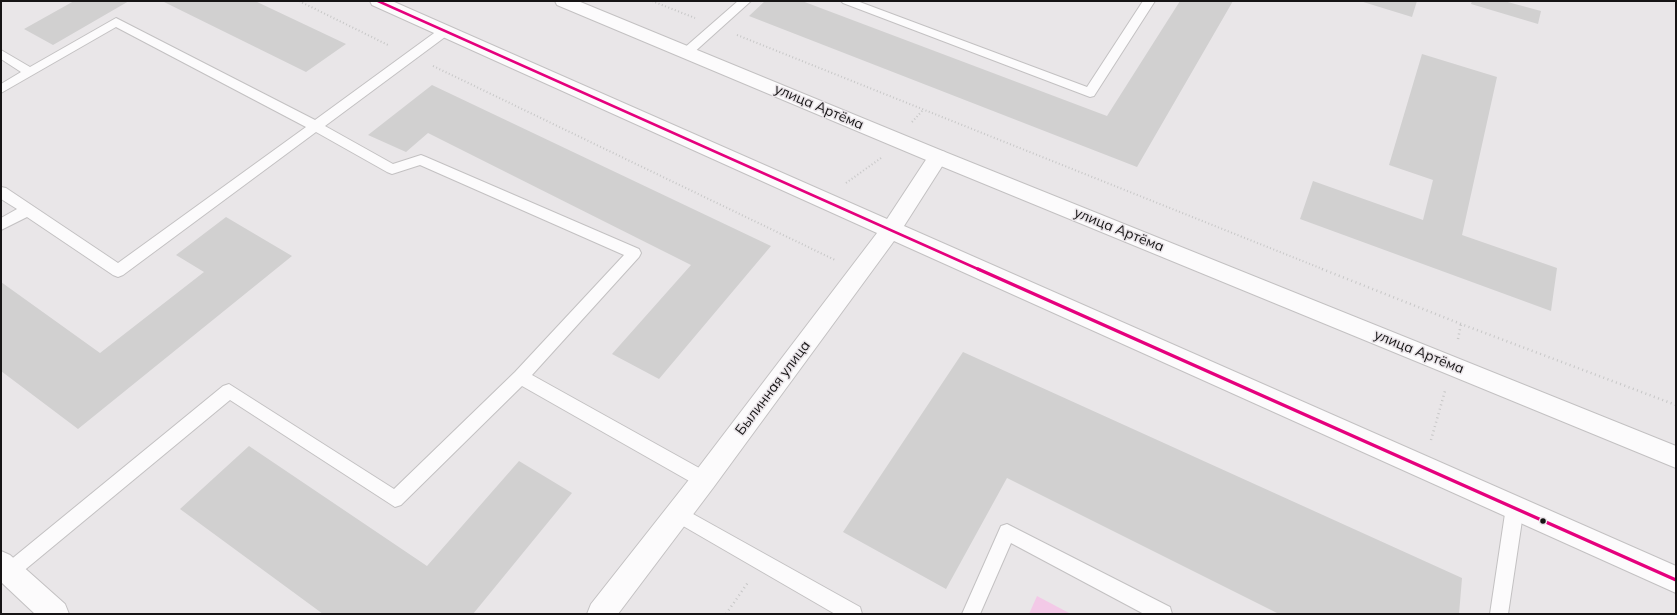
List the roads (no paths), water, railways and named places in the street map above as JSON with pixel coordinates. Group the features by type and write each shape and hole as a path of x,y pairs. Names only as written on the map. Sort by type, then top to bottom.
{"street":[{"path":"378,1 890,231 1676,580"},
{"name":"улица Артёма","path":"563,1 938,157 1676,457"},
{"name":"Былинная улица","path":"601,614 677,513 704,480 890,231 938,157"},
{"path":"4,571 55,614"}],"lane":[{"path":"687,52 744,1"},
{"path":"847,1 1090,92 1149,1"},
{"path":"1,89 116,22 315,126 392,169 421,160 634,253 521,377 395,499 229,391 4,571"},
{"path":"1,192 118,271 445,31"},
{"path":"1,54 30,72"},
{"path":"1,225 27,210"},
{"path":"521,377 704,480"},
{"path":"1499,614 1515,508"},
{"path":"677,513 853,614"},
{"path":"972,614 1008,532 1163,614"}]}
